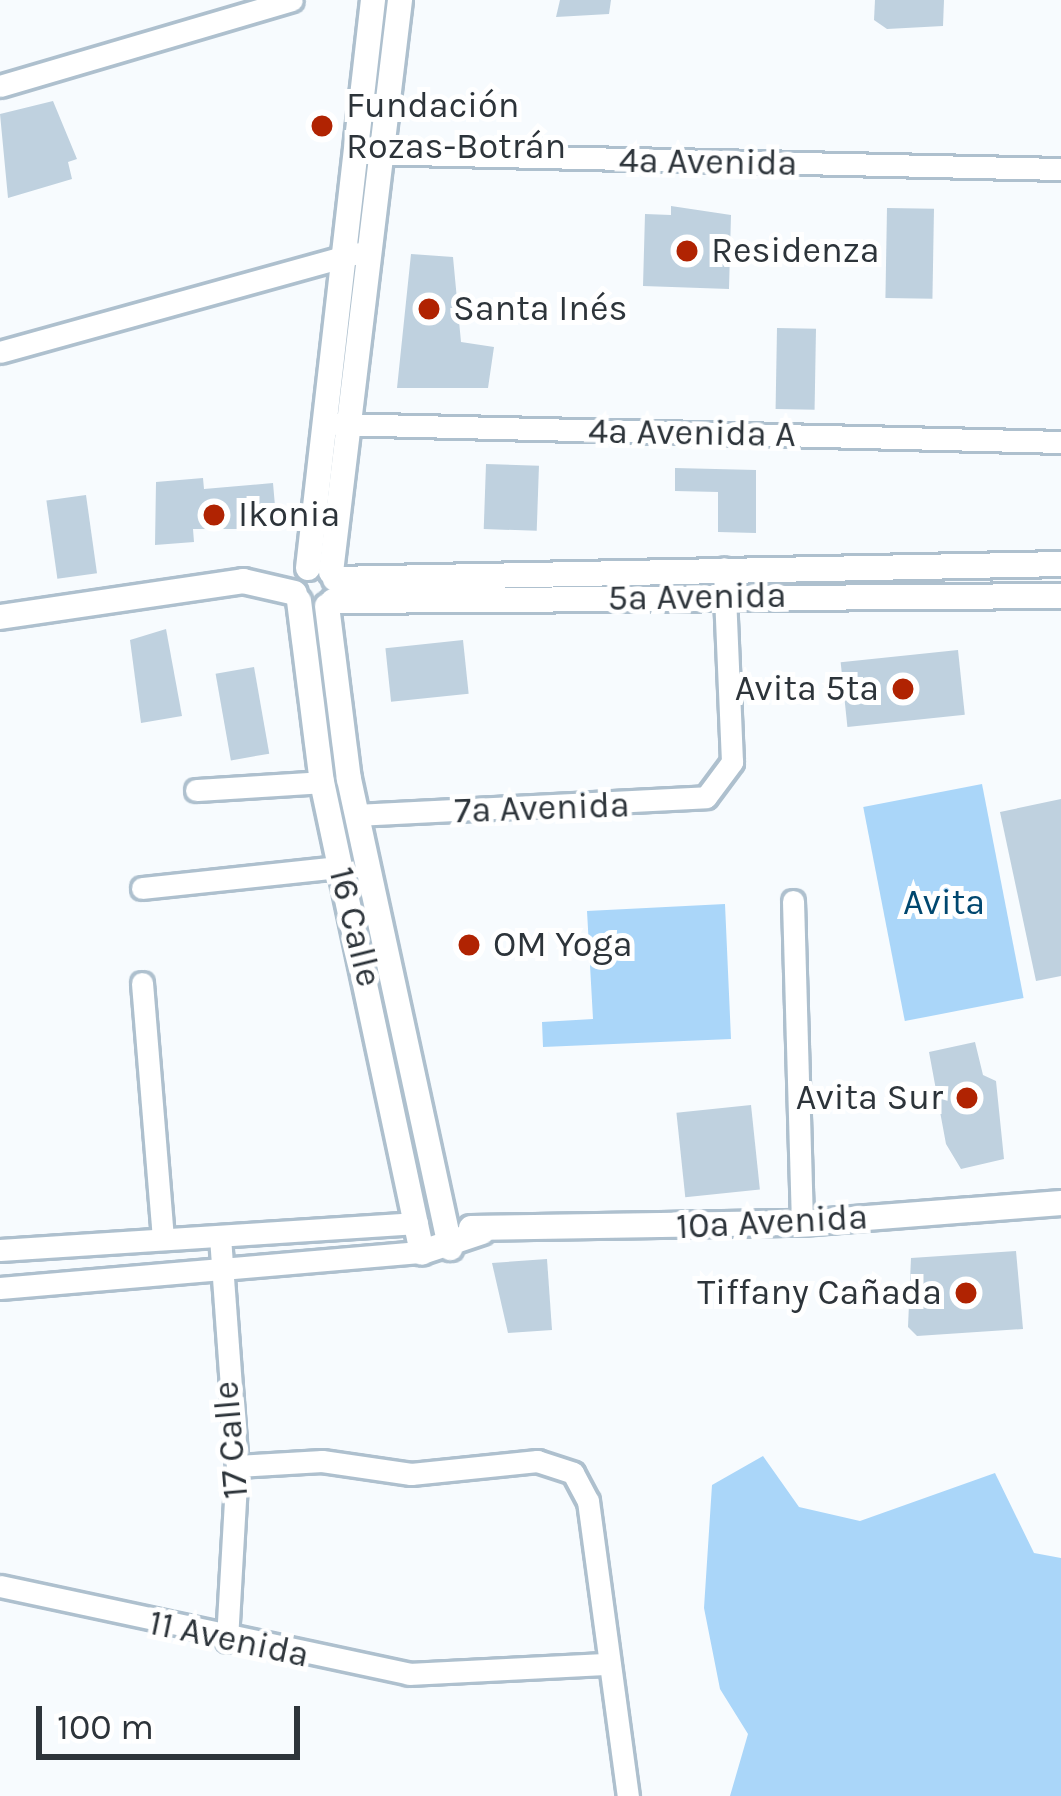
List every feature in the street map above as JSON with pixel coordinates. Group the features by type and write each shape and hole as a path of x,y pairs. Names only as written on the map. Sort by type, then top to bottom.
{"street":[{"path":"0,86 292,0"},
{"name":"16 Calle","path":"357,253 356,152 373,0"},
{"name":"16 Calle","path":"400,0 382,154 357,253 316,587 322,782 422,1252"},
{"name":"4a Avenida","path":"356,152 1061,169"},
{"path":"0,352 357,253"},
{"name":"4a Avenida A","path":"335,424 1061,442"},
{"name":"5a Avenida","path":"316,587 724,568 1061,564"},
{"path":"724,568 727,596"},
{"name":"5a Avenida","path":"0,617 258,582 727,596 1061,596"},
{"name":"16 Calle","path":"316,587 356,815 450,1248"},
{"name":"7a Avenida","path":"356,815 680,803 706,797 732,762 727,596"},
{"path":"196,790 322,782"},
{"path":"142,888 340,867"},
{"path":"793,902 802,1223"},
{"path":"142,982 163,1238"},
{"path":"437,1178 465,1213 518,1231"},
{"name":"10a Avenida","path":"0,1250 447,1220 482,1232 802,1223 1061,1203"},
{"name":"10a Avenida","path":"0,1288 422,1252 450,1248 482,1232"},
{"name":"17 Calle","path":"220,1237 237,1466 227,1641"},
{"path":"237,1466 322,1461 411,1474 537,1461 573,1473 588,1501 604,1664 628,1796"},
{"name":"11 Avenida","path":"0,1586 227,1641 409,1674 604,1664"}],"green space":[{"name":"Avita","path":"982,784 1024,998 905,1021 863,807"},
{"path":"725,904 731,1039 543,1047 542,1022 593,1019 587,911"},
{"path":"763,1456 799,1507 860,1521 995,1473 1034,1553 1061,1558 1061,1796 730,1796 748,1734 720,1689 704,1608 712,1485"}],"building":[{"path":"560,0 611,0 609,14 556,17"},
{"path":"875,0 944,0 943,26 887,29 874,20"},
{"path":"53,101 77,159 68,162 72,179 8,198 0,114"},
{"name":"Residenza","path":"671,206 731,215 729,289 643,286 645,214 671,215"},
{"path":"887,208 934,209 932,299 885,298"},
{"name":"Santa Inés","path":"411,254 453,257 461,342 494,347 488,388 397,388"},
{"path":"777,328 816,329 815,410 776,409"},
{"path":"486,464 539,466 537,531 484,529"},
{"path":"675,468 756,470 756,533 718,532 718,492 675,491"},
{"name":"Ikonia","path":"203,478 204,489 273,483 277,529 193,529 194,542 155,545 156,482"},
{"path":"86,495 97,573 57,579 46,501"},
{"path":"166,629 182,716 141,723 130,640"},
{"path":"463,640 469,694 391,702 385,648"},
{"name":"Avita 5ta","path":"958,650 965,715 847,727 841,662"},
{"path":"254,667 269,754 231,760 216,674"},
{"path":"1061,799 1061,976 1036,981 1000,812"},
{"name":"Avita Sur","path":"975,1042 983,1075 996,1081 1004,1159 961,1169 946,1144 929,1052"},
{"path":"751,1105 760,1190 685,1197 676,1113"},
{"name":"Tiffany Cañada","path":"1016,1251 1023,1329 917,1336 908,1327 911,1258"},
{"path":"547,1259 552,1330 508,1333 492,1263"}],"place":[{"name":"Fundación Rozas-Botrán","path":"322,126"},
{"name":"Residenza","path":"687,251"},
{"name":"Santa Inés","path":"429,309"},
{"name":"Ikonia","path":"214,515"},
{"name":"Avita 5ta","path":"903,689"},
{"name":"OM Yoga","path":"469,945"},
{"name":"Avita Sur","path":"967,1098"},
{"name":"Tiffany Cañada","path":"966,1293"}]}
